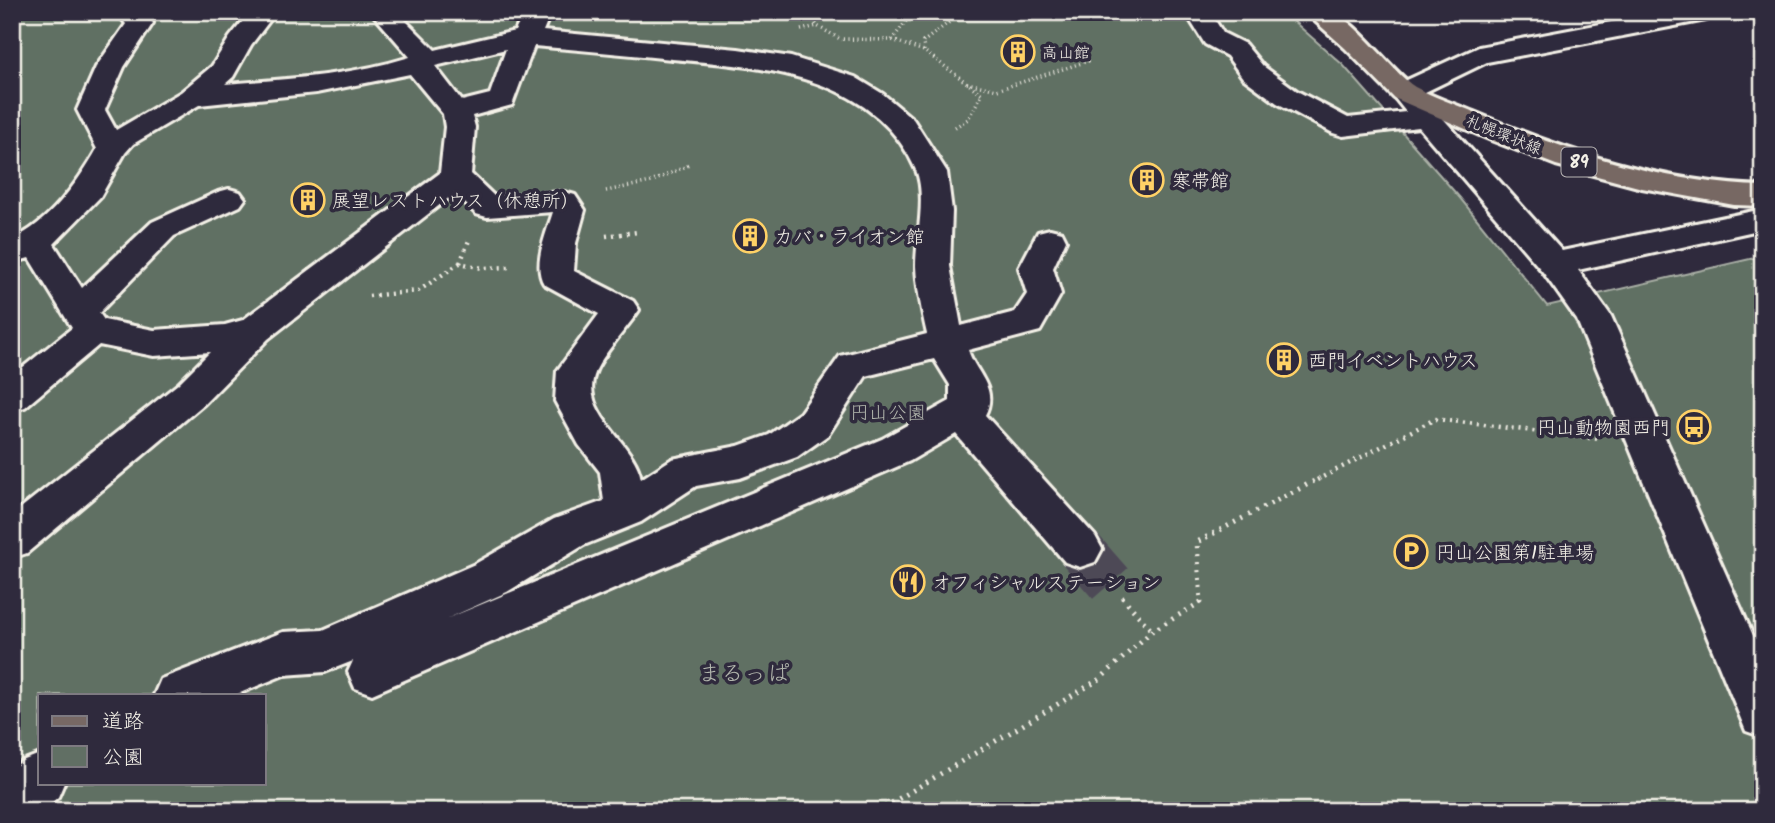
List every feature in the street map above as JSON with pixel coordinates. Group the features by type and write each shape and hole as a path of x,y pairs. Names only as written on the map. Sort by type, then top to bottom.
{"main road":[{"name":"札幌環状線","path":"1317,12 1354,42 1404,92 1567,159 1642,179 1734,195 1763,196"}],"street":[{"path":"112,149 92,110 110,67 140,23 129,12"},
{"path":"255,330 225,338 154,342 85,321 24,247 89,190 112,149 123,138 191,98 223,71 239,43 264,12"},
{"path":"12,540 191,394 255,330 354,257 454,176 460,127 457,111 446,101 425,72 416,49 383,12"},
{"path":"1197,12 1214,38 1236,50 1253,72 1287,97 1343,127 1427,118"},
{"path":"1706,12 1479,55 1404,92 1555,264 1593,316 1763,714"},
{"path":"191,98 224,92 316,85 386,74 531,24 812,71 845,83 873,100 903,125 932,172 936,211 933,266 939,311 953,362 969,383 969,408 896,450 372,672"},
{"path":"457,111 502,99 531,24"},
{"path":"454,176 488,207 529,202 564,202 569,210 560,243 556,276 621,310 576,371 574,401 593,434 619,467 626,510"},
{"path":"12,397 85,321 163,229 229,200"},
{"path":"1555,264 1763,219"},
{"path":"181,694 283,654 325,651 491,578 569,532 626,510 686,471 740,462 783,446 814,424 853,366 1027,322 1044,294 1036,268 1051,240"},
{"path":"960,413 1080,549"}],"path":[{"path":"809,12 817,26"},
{"path":"892,40 913,12"},
{"path":"924,51 923,42 952,20 952,12"},
{"path":"843,39 892,40 924,51 982,94 968,119 946,133 915,143"},
{"path":"963,82 997,90 1088,61 1082,56"},
{"path":"564,202 651,182 689,165"},
{"path":"364,298 377,294 418,291 460,263 482,268 530,265 556,276"},
{"path":"878,811 1100,679 1152,631 1201,602 1197,542 1435,419 1648,445"},
{"path":"1122,597 1152,631"}],"green space":[{"name":"円山公園","path":"12,12 1283,12 1343,65 1460,198 1547,306 1763,256 1763,811 12,811"}],"tunnel":[{"path":"1080,549 1122,597"}],"place":[{"name":"高山館","path":"1018,52"},
{"name":"寒帯館","path":"1147,180"},
{"name":"展望レストハウス（休憩所）","path":"308,200"},
{"name":"カバ・ライオン館","path":"750,236"},
{"name":"西門イベントハウス","path":"1284,360"},
{"name":"円山動物園西門","path":"1694,427"},
{"name":"円山公園第1駐車場","path":"1411,552"},
{"name":"オフィシャルステーション","path":"908,582"}],"park label":[{"name":"まるっぱ","path":"744,673"}]}
